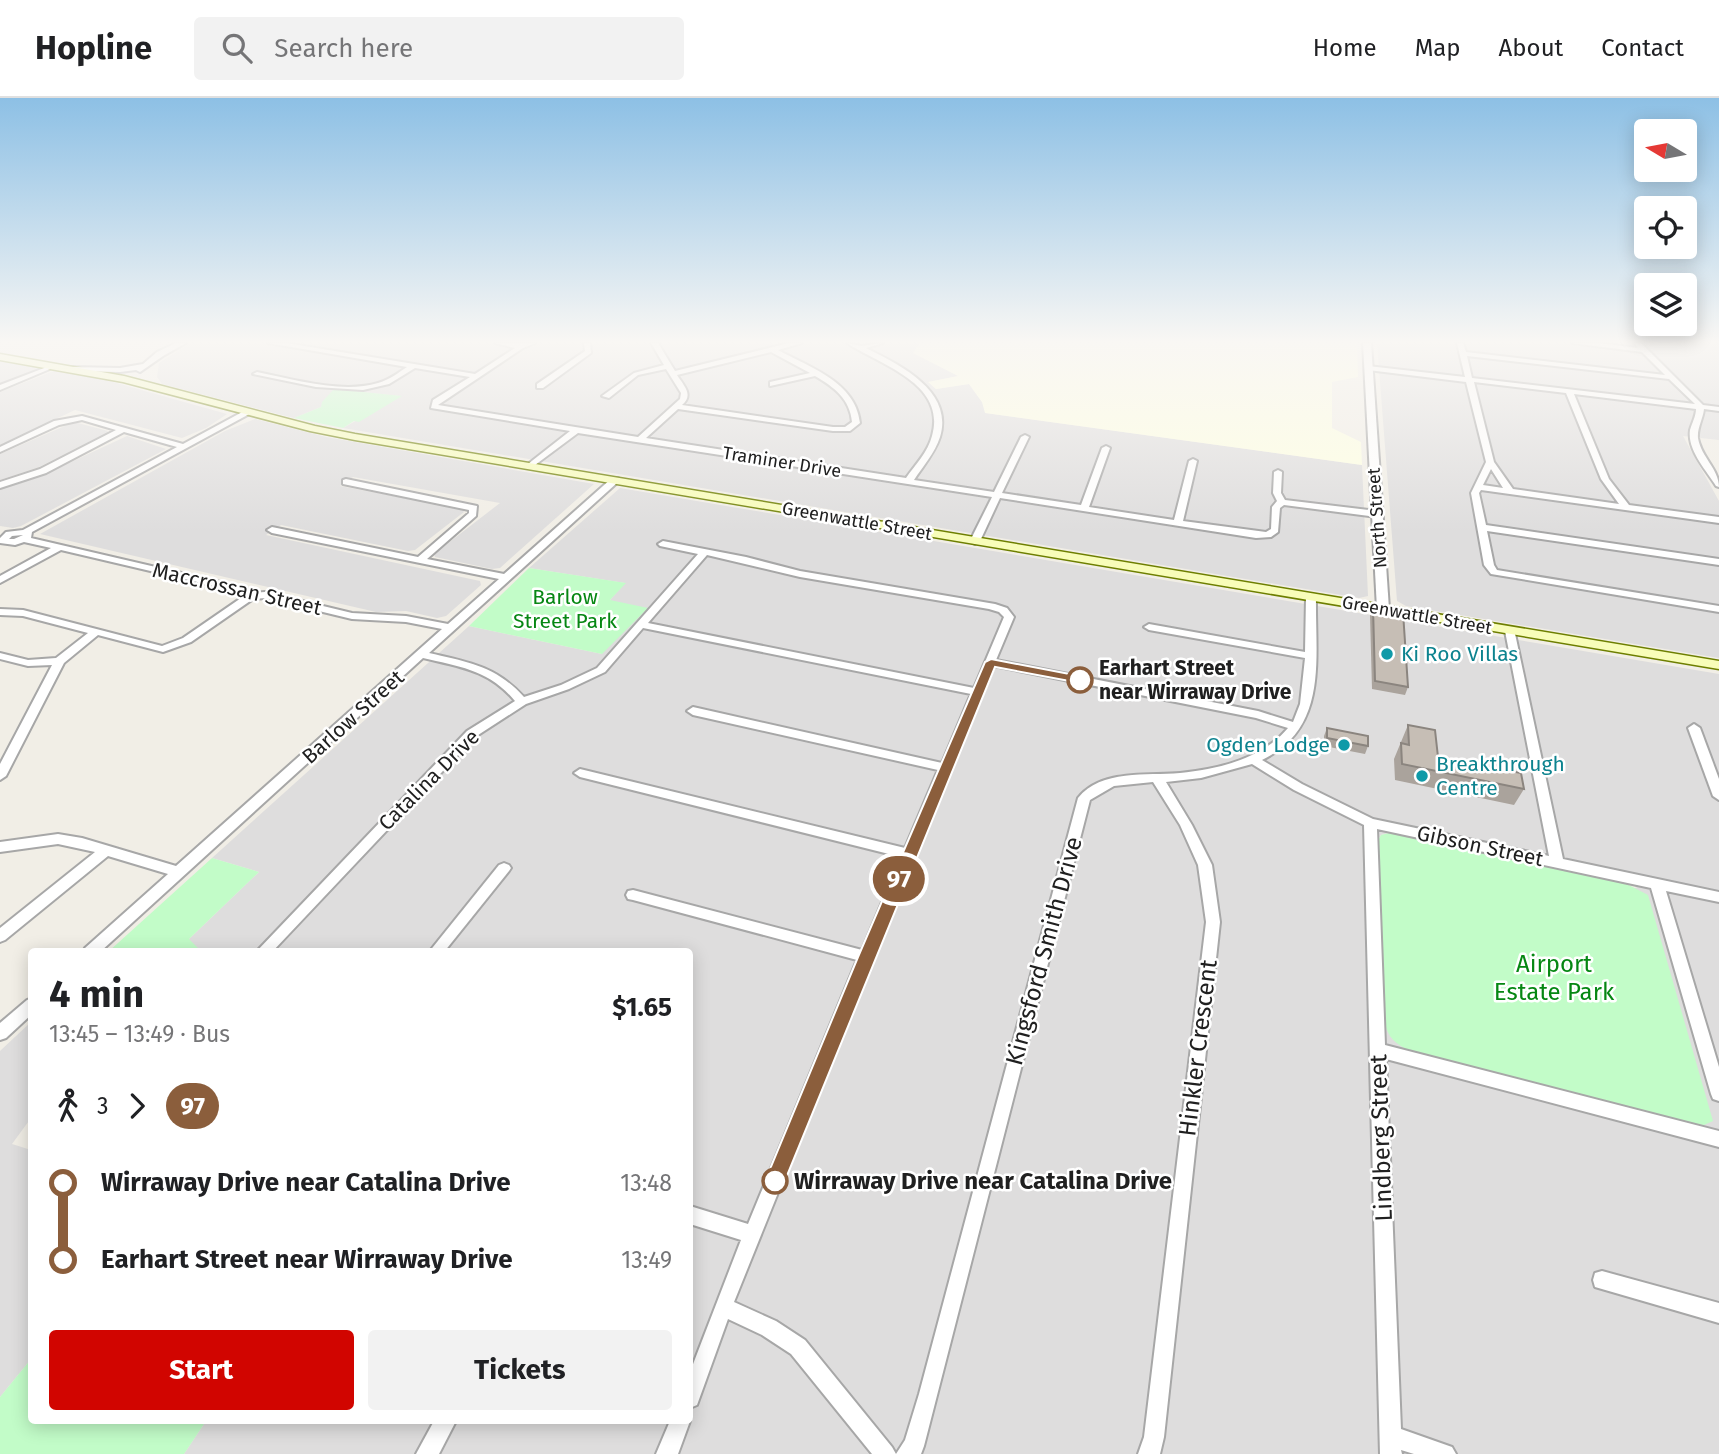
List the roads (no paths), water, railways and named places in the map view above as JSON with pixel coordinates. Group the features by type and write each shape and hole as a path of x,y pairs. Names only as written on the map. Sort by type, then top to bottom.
{"main road":[{"name":"Greenwattle Street","path":"227,406 355,437 1719,666"}],"street":[{"name":"Traminer Drive","path":"436,406 639,440 1268,535 1275,530 1276,507 1282,502"},
{"path":"639,440 678,407 847,429 856,423 854,406"},
{"path":"909,481 936,437 939,414 935,406"},
{"name":"North Street","path":"1370,406 1383,609"},
{"path":"1476,406 1490,462 1509,491"},
{"path":"1575,406 1605,479 1626,507"},
{"path":"1694,406 1719,409"},
{"path":"1700,407 1702,413 1694,431 1694,441 1719,484"},
{"path":"4,539 25,535 249,412"},
{"path":"0,450 69,419 82,418 185,447"},
{"path":"0,485 43,471 124,429"},
{"path":"531,466 576,430"},
{"path":"975,541 1025,437"},
{"path":"1084,508 1106,448"},
{"path":"1178,523 1193,461"},
{"path":"1490,462 1475,494 1489,565 1494,572 1718,610"},
{"path":"1278,472 1277,493 1282,502 1377,514"},
{"name":"Barlow Street","path":"94,948 615,480"},
{"path":"346,482 474,508 473,514 419,560"},
{"path":"1477,487 1719,520"},
{"path":"1482,527 1719,562"},
{"path":"272,530 507,578"},
{"name":"Maccrossan Street","path":"25,535 60,547 243,590 250,596 265,595 365,618 406,619 451,628"},
{"path":"663,544 746,560 800,574 991,606 1003,610 1009,617 866,957 723,1307 693,1390"},
{"path":"0,580 60,547"},
{"name":"Catalina Drive","path":"267,948 471,734 523,702 601,670 704,553"},
{"path":"0,612 23,613 156,648 170,648 187,640 250,596"},
{"path":"991,662 1258,715 1296,727 1306,704 1311,597"},
{"path":"642,625 978,692"},
{"path":"1149,627 1309,656"},
{"path":"1510,631 1557,863"},
{"path":"0,776 59,661 96,632"},
{"path":"422,655 495,674 508,682 523,702"},
{"path":"0,656 28,663 59,661"},
{"path":"693,711 946,768"},
{"name":"Kingsford Smith Drive","path":"907,1454 914,1446 929,1394 1084,798 1098,786 1116,780 1211,772 1254,760 1277,746 1296,727"},
{"path":"1694,728 1719,796"},
{"name":"Gibson Street","path":"1254,760 1298,787 1370,823 1719,897"},
{"path":"580,773 909,854"},
{"name":"Hinkler Crescent","path":"1149,1454 1154,1437 1213,922 1205,865 1186,825 1157,778"},
{"name":"Lindberg Street","path":"1370,823 1391,1445"},
{"path":"0,847 58,839 179,872"},
{"path":"0,936 105,851"},
{"path":"439,948 504,868"},
{"path":"1657,885 1719,1094"},
{"path":"633,895 866,957"},
{"path":"0,1033 28,1008"},
{"path":"1378,1050 1719,1139"},
{"path":"693,1216 753,1235"},
{"path":"1602,1280 1719,1313"},
{"path":"723,1307 769,1328 798,1348 885,1454"},
{"path":"427,1454 444,1424"},
{"path":"667,1454 679,1424"},
{"path":"1391,1445 1445,1454"}],"place":[{"name":"Ki Roo Villas","path":"1387,654"},
{"name":"Earhart Street near Wirraway Drive","path":"1080,680"},
{"name":"Ogden Lodge","path":"1344,745"},
{"name":"Breakthrough Centre","path":"1422,776"},
{"name":"Wirraway Drive near Catalina Drive","path":"775,1181"}],"park label":[{"name":"Barlow Street Park","path":"565,609"},
{"name":"Airport Estate Park","path":"1554,978"}]}
